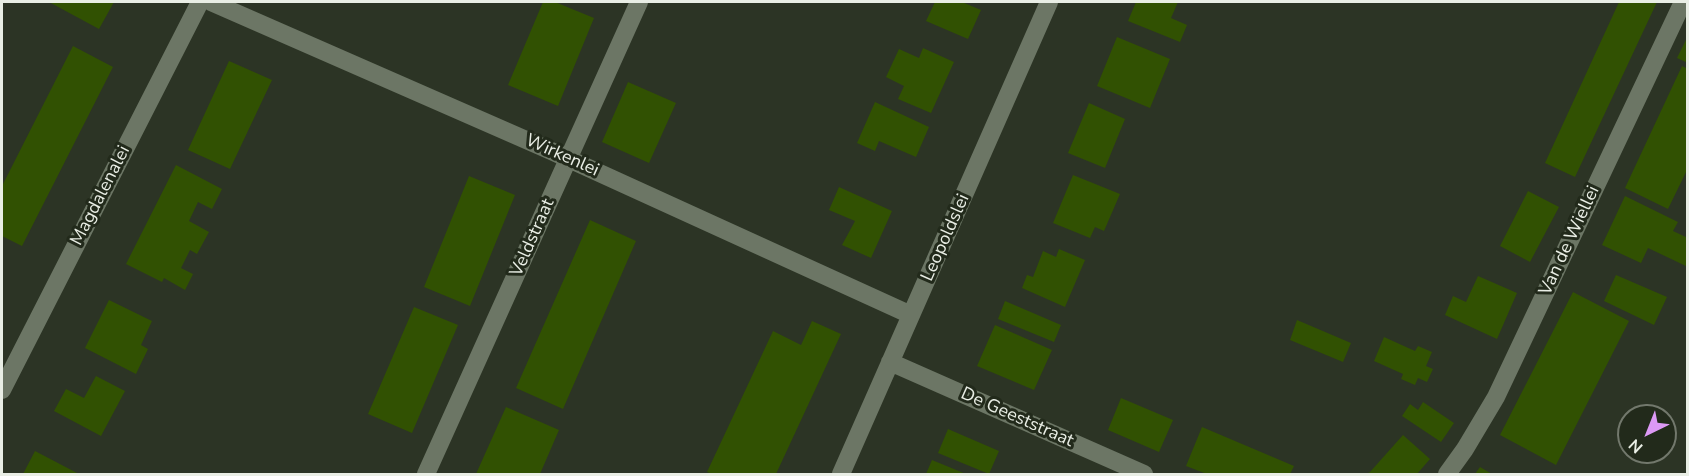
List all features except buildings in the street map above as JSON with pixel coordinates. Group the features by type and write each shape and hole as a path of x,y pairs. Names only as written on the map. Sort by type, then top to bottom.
{"street":[{"name":"Magdalenalei","path":"2,390 200,2"},
{"name":"Wirkenlei","path":"211,2 569,159 911,315"},
{"name":"Veldstraat","path":"426,474 639,2"},
{"name":"Leopoldslei","path":"841,474 1049,2"},
{"name":"Van de Wiellei","path":"1447,474 1496,398 1683,2"},
{"name":"De Geeststraat","path":"891,362 1144,474"}]}
